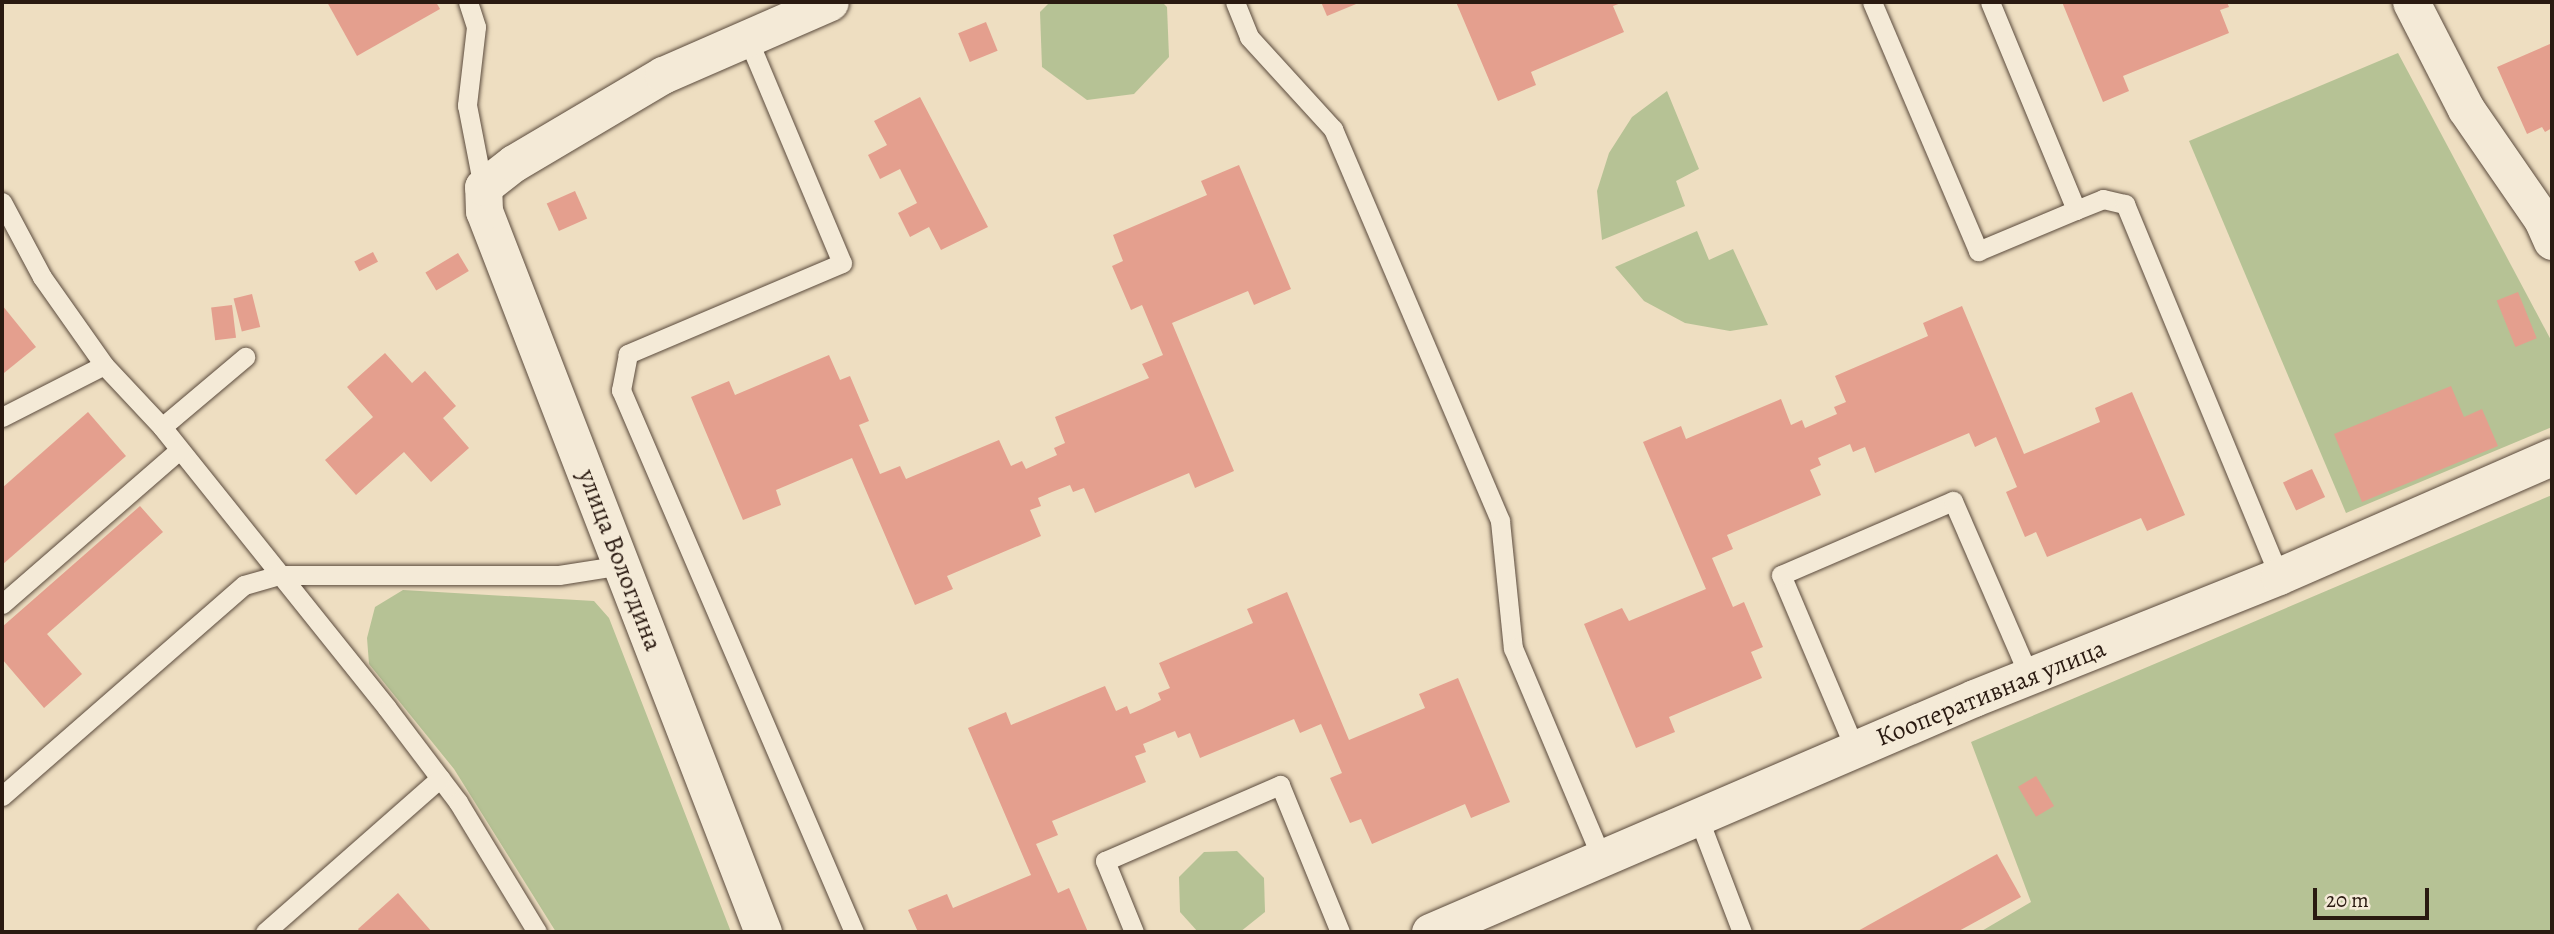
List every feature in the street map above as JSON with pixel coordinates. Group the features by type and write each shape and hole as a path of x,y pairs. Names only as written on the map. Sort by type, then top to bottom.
{"street":[{"path":"482,187 514,163 663,75 830,2"},
{"path":"2411,2 2466,109 2549,225"},
{"name":"улица Вологдина","path":"482,187 484,211 764,932"},
{"name":"Кооперативная улица","path":"1430,932 1601,856 2029,676 2279,576 2552,457"}],"lane":[{"path":"468,2 476,27 467,104 482,187"},
{"path":"1235,2 1250,37 1333,129 1500,521 1513,648 1601,856"},
{"path":"1871,2 1978,251 2103,199 2125,204 2279,576"},
{"path":"1990,2 2076,210"},
{"path":"747,37 842,263 628,355 621,390 854,932"},
{"path":"2,202 42,277 104,365 162,427 440,778 537,932"},
{"path":"162,427 245,358"},
{"path":"2,417 76,382 104,365"},
{"path":"2,604 179,450"},
{"path":"1855,749 1781,575 1953,502 2029,676"},
{"path":"2,796 244,585 279,575 559,575 623,565"},
{"path":"265,932 440,778"},
{"path":"1134,932 1105,860 1280,785 1340,932"},
{"path":"1699,817 1742,932"}],"green space":[{"path":"1050,2 1162,2 1167,7 1169,57 1134,94 1087,100 1042,67 1040,12"},
{"path":"2398,53 2552,342 2552,427 2346,513 2189,141"},
{"path":"1667,91 1699,169 1676,181 1685,206 1602,240 1597,191 1609,153 1632,117"},
{"path":"1697,231 1709,260 1733,249 1768,325 1730,331 1685,323 1644,301 1615,267"},
{"path":"2552,495 2552,932 1980,932 2031,902 1971,742"},
{"path":"403,590 594,601 609,618 731,932 556,932 454,769 369,664 367,638 375,607"},
{"path":"1237,851 1264,878 1265,912 1240,932 1198,932 1180,912 1179,877 1204,852"}],"building":[{"path":"327,2 436,2 440,9 357,56"},
{"path":"1321,2 1361,2 1327,16"},
{"path":"1456,2 1624,2 1613,6 1624,32 1531,72 1536,85 1498,101"},
{"path":"2062,2 2227,2 2229,7 2220,10 2229,33 2123,76 2129,91 2103,102"},
{"path":"986,22 998,51 970,62 958,33"},
{"path":"2550,44 2552,128 2545,132 2542,127 2527,134 2497,67"},
{"path":"920,97 988,227 941,250 929,227 910,237 898,213 917,203 900,169 880,179 868,155 887,145 874,121"},
{"path":"1239,165 1291,289 1254,305 1248,291 1172,323 1234,471 1195,488 1189,473 1095,513 1084,488 1073,492 1070,485 1052,492 1038,498 1041,506 1030,510 1041,536 947,576 953,589 915,605 852,458 776,490 781,505 743,520 691,397 729,381 735,395 829,355 840,380 850,376 869,421 859,425 880,474 900,466 906,479 999,440 1011,466 1022,461 1026,469 1057,455 1054,448 1065,443 1055,417 1149,378 1142,364 1163,355 1142,305 1131,310 1112,266 1123,261 1113,235 1207,195 1201,181"},
{"path":"575,191 587,218 559,231 547,204"},
{"path":"373,252 378,262 359,271 354,262"},
{"path":"458,253 469,271 436,291 425,273"},
{"path":"2518,292 2537,338 2515,347 2497,301"},
{"path":"252,294 260,327 242,332 234,299"},
{"path":"2,305 36,347 4,373 2,371"},
{"path":"232,305 236,338 215,340 211,308"},
{"path":"1962,306 2024,454 2100,422 2095,408 2132,392 2185,515 2147,531 2141,518 2047,557 2036,532 2025,537 2006,492 2017,487 1996,437 1975,447 1969,433 1875,473 1865,447 1853,452 1850,444 1818,458 1821,465 1810,470 1821,495 1727,535 1733,549 1712,558 1733,607 1744,602 1763,647 1751,652 1762,678 1669,717 1675,732 1636,748 1584,624 1622,608 1629,621 1706,589 1643,442 1681,426 1686,439 1781,399 1791,425 1802,420 1805,428 1837,414 1834,407 1846,402 1835,376 1928,336 1923,323"},
{"path":"385,353 412,383 425,371 456,406 443,418 469,448 431,482 404,452 356,495 325,460 373,417 347,387"},
{"path":"2451,386 2464,417 2482,409 2498,446 2362,502 2334,434"},
{"path":"88,412 126,456 2,565 2,488"},
{"path":"2312,469 2325,497 2296,511 2283,483"},
{"path":"140,506 163,532 47,634 82,674 44,708 2,659 2,627"},
{"path":"1287,592 1349,740 1425,708 1419,694 1458,678 1510,802 1471,818 1465,804 1372,844 1361,819 1350,823 1330,778 1342,773 1321,724 1300,733 1294,719 1200,758 1190,733 1178,738 1175,731 1143,744 1146,752 1135,756 1146,782 1052,821 1058,835 1036,844 1058,893 1069,888 1088,932 918,932 908,910 947,894 953,908 1031,875 968,728 1006,712 1011,725 1105,686 1116,711 1127,706 1130,714 1142,709 1161,700 1158,693 1170,688 1159,663 1253,623 1247,609"},
{"path":"2036,776 2054,806 2036,817 2018,787"},
{"path":"1997,854 2021,897 1957,932 1856,932"},
{"path":"398,893 432,932 360,932 358,929"}]}
